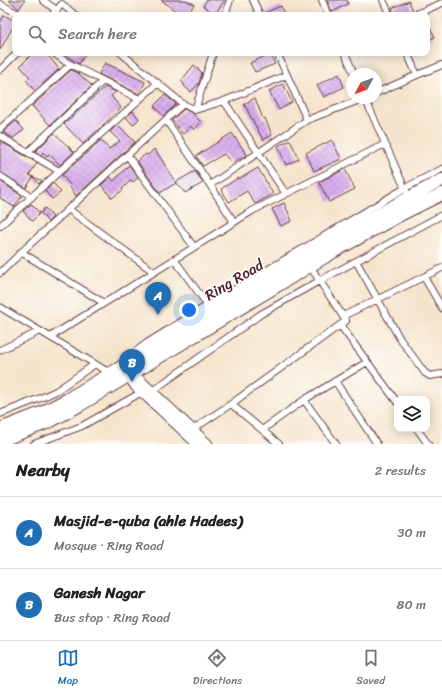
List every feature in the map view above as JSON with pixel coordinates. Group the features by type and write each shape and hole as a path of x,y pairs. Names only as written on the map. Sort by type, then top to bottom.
{"highway":[{"name":"Ring Road","path":"0,441 49,422 127,370 210,308 349,230 407,193 442,180"},
{"name":"Ring Road","path":"0,429 41,413 110,373 127,370 400,215 442,194"}],"street":[{"path":"43,0 56,10 62,4 71,12"},
{"path":"226,12 230,0"},
{"path":"253,0 259,12"},
{"path":"322,0 327,12"},
{"path":"383,0 389,12"},
{"path":"420,12 442,1"},
{"path":"0,4 15,12"},
{"path":"0,70 14,56"},
{"path":"58,56 70,64 139,99"},
{"path":"125,56 183,104 195,110 224,101 287,75"},
{"path":"195,110 212,56"},
{"path":"278,56 307,120"},
{"path":"346,56 351,68"},
{"path":"408,56 417,74"},
{"path":"0,129 70,64"},
{"path":"382,90 417,74 442,65"},
{"path":"28,152 104,81"},
{"path":"0,226 158,83"},
{"path":"224,101 286,194"},
{"path":"0,273 183,104"},
{"path":"210,186 307,120 349,104"},
{"path":"368,104 407,193 442,169"},
{"path":"166,120 234,222"},
{"path":"0,136 59,171"},
{"path":"50,337 252,211 385,144"},
{"path":"127,156 194,247"},
{"path":"0,176 32,197"},
{"path":"68,209 154,272"},
{"path":"152,391 262,314 319,281 442,215"},
{"path":"21,252 104,303"},
{"path":"174,259 210,308"},
{"path":"356,261 400,339 425,373 430,376 442,374"},
{"path":"192,430 346,322 310,266"},
{"path":"343,316 442,268"},
{"path":"424,277 442,308"},
{"path":"0,307 110,373"},
{"path":"340,325 394,398"},
{"path":"0,350 40,331"},
{"path":"262,430 304,400 367,362"},
{"path":"0,414 56,391 95,364"},
{"path":"127,370 139,379 208,444"},
{"path":"127,370 135,386 197,444"},
{"path":"335,381 377,444"},
{"path":"34,444 82,426 142,392"},
{"path":"304,400 336,444"},
{"path":"231,404 279,444"},
{"path":"419,432 428,444"}],"building":[{"path":"9,0 25,0 19,9"},
{"path":"161,0 185,0 194,4 190,12 176,11"},
{"path":"207,0 225,0 216,12 212,12 203,6"},
{"path":"327,0 347,0 348,4 332,12"},
{"path":"409,1 413,11 393,12 392,8"},
{"path":"281,6 283,12 266,12"},
{"path":"4,15 12,19 12,28 0,50 0,23"},
{"path":"430,28 435,37 430,39"},
{"path":"30,56 48,56 59,69 35,91 26,80 30,77 20,66"},
{"path":"67,56 84,56 79,64"},
{"path":"266,56 271,56 275,64 255,72 250,63"},
{"path":"105,63 145,82 139,94 99,74"},
{"path":"194,65 202,73 199,83 191,92 181,81"},
{"path":"71,70 78,73 92,86 50,125 32,106"},
{"path":"339,74 344,87 324,97 317,85"},
{"path":"283,84 292,102 279,110 269,91"},
{"path":"105,87 116,92 111,96 121,108 83,144 64,124"},
{"path":"165,95 176,104 163,116 154,106"},
{"path":"255,98 263,119 265,118 272,135 263,140 244,104"},
{"path":"184,109 192,113 201,122 194,130 191,126 183,134 172,120"},
{"path":"133,111 139,119 133,125 126,117"},
{"path":"16,121 24,130 13,138 3,132"},
{"path":"117,125 135,142 76,196 70,187 71,186 62,175 101,140 109,149 120,141 110,132"},
{"path":"54,133 74,152 60,165 49,154 47,156 43,152 41,155 35,152"},
{"path":"232,133 247,155 232,163 224,154 203,166 196,156"},
{"path":"290,140 299,159 286,165 278,146"},
{"path":"332,140 341,159 314,171 306,153"},
{"path":"0,141 37,163 29,175 42,181 39,184 33,177 26,188 0,172"},
{"path":"154,149 176,183 160,193 137,161 146,154 148,155"},
{"path":"129,165 138,178 133,182 131,180 122,189 123,190 112,198 101,185 110,177 114,181"},
{"path":"258,168 273,194 255,204 247,191 229,202 221,189"},
{"path":"345,169 355,189 329,202 319,182"},
{"path":"195,171 203,183 185,193 176,182"},
{"path":"0,181 22,196 14,207 0,198"},
{"path":"53,183 61,192 52,199 45,191"},
{"path":"284,203 292,221 281,226 272,209"},
{"path":"31,204 40,213 32,221 23,211"},
{"path":"45,208 53,217 48,222 41,213"}],"place":[{"name":"Masjid-e-quba (ahle Hadees)","path":"158,315"},
{"name":"Ganesh Nagar","path":"132,382"}]}
